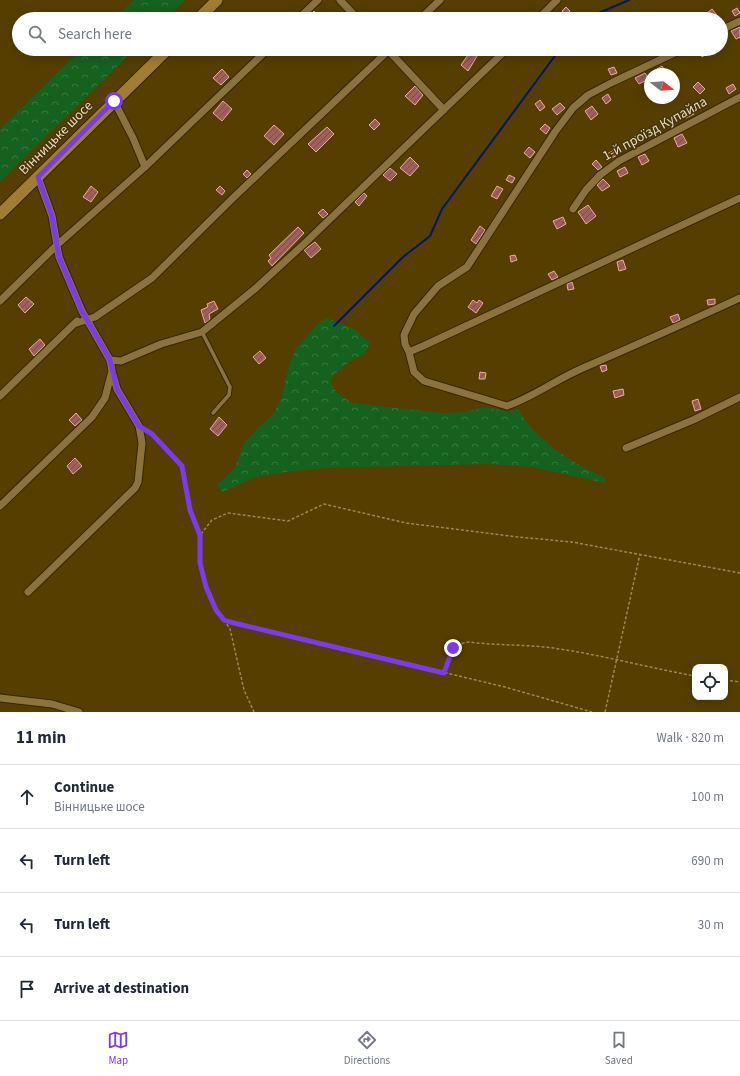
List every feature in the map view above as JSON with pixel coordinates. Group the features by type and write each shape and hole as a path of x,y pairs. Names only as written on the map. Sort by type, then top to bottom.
{"main road":[{"path":"205,12 217,0"},
{"name":"Вінницьке шосе","path":"0,214 161,56"}],"street":[{"path":"305,12 318,0"},
{"path":"340,0 351,12"},
{"path":"427,12 440,0"},
{"path":"545,12 557,0"},
{"path":"728,27 740,21"},
{"path":"0,301 57,245 145,167 261,56"},
{"path":"74,324 95,317 152,278 233,198 382,56"},
{"path":"394,56 444,110"},
{"path":"110,360 121,361 161,344 202,332 256,288 500,56"},
{"path":"667,56 588,95 573,108 555,132 467,267 438,286 414,314 404,335 405,344 409,352 414,372 424,381 507,406 519,402 582,368 740,298"},
{"name":"1-й проїзд Купайла","path":"573,209 586,190 600,175 619,161 740,97"},
{"path":"114,101 133,138 145,167"},
{"path":"28,592 135,488 138,482 142,443 139,426 117,389 110,360 82,311 59,257 52,216 38,177"},
{"path":"409,352 740,198"},
{"path":"0,396 74,324 82,311"},
{"path":"0,506 92,417 105,398 112,371"},
{"path":"626,448 693,420 740,397"},
{"path":"0,698 52,704 79,712"}],"lane":[{"path":"202,332 230,387 229,395 213,413"}],"path":[{"path":"139,426 152,434 182,466 190,510 200,535 200,563 206,587 216,610 230,629 244,690 254,712"},
{"path":"200,535 212,520 228,513 288,521 324,504 406,523 572,542 740,573"},
{"path":"605,712 640,554"},
{"path":"224,620 505,687 592,712"},
{"path":"444,673 453,648 460,643 469,642 560,649 617,660 653,669 692,676"},
{"path":"728,680 740,682"}],"green space":[{"path":"134,0 185,0 173,12 121,12"},
{"path":"75,56 128,56 0,182 0,129"},
{"path":"327,318 354,329 370,343 365,354 351,360 331,378 331,383 337,393 352,403 443,413 465,412 485,407 507,411 519,410 526,421 545,441 569,459 606,478 606,483 532,467 488,464 326,468 292,471 255,477 223,492 220,490 218,484 235,468 244,444 258,428 273,415 282,396 288,369 296,348 318,324"}],"building":[{"path":"566,7 570,11 563,12 562,11"},
{"path":"737,8 740,13 735,16 732,11"},
{"path":"740,27 740,37 736,39 731,31"},
{"path":"467,56 477,56 468,71 461,65"},
{"path":"614,67 617,73 611,75 608,69"},
{"path":"222,69 229,77 221,85 213,78"},
{"path":"644,74 644,82 639,84 635,78"},
{"path":"698,82 705,89 700,94 693,87"},
{"path":"733,84 736,89 729,94 726,88"},
{"path":"415,86 423,95 415,105 405,96"},
{"path":"608,94 611,100 606,104 602,98"},
{"path":"540,100 545,107 540,111 535,104"},
{"path":"223,101 232,109 222,121 213,113"},
{"path":"560,103 565,108 557,115 552,109"},
{"path":"592,106 598,114 591,120 585,111"},
{"path":"691,108 694,114 686,118 683,113"},
{"path":"375,119 380,124 374,130 369,125"},
{"path":"545,124 550,128 546,134 540,129"},
{"path":"274,125 284,134 274,145 264,136"},
{"path":"327,127 334,134 316,152 308,144"},
{"path":"682,134 687,143 678,147 674,138"},
{"path":"636,136 640,141 630,148 626,143"},
{"path":"529,147 535,152 530,158 524,153"},
{"path":"616,149 619,154 610,159 607,154"},
{"path":"645,154 649,161 642,165 638,157"},
{"path":"410,157 419,166 410,176 400,168"},
{"path":"596,160 602,167 598,170 592,164"},
{"path":"625,167 628,173 620,177 617,171"},
{"path":"390,168 397,174 390,181 383,175"},
{"path":"247,170 251,174 247,178 243,174"},
{"path":"509,175 515,178 512,183 506,180"},
{"path":"603,179 610,186 602,191 597,185"},
{"path":"91,186 98,192 91,202 83,197"},
{"path":"220,186 225,191 222,195 216,190"},
{"path":"497,186 503,189 497,199 491,196"},
{"path":"364,193 367,196 359,206 355,202"},
{"path":"588,205 596,216 586,224 578,212"},
{"path":"323,209 328,214 323,218 318,213"},
{"path":"563,217 566,224 557,229 553,221"},
{"path":"480,226 485,230 476,244 471,240"},
{"path":"298,227 304,233 272,266 268,261 271,258 269,255"},
{"path":"315,242 321,249 311,258 304,250"},
{"path":"515,255 517,260 511,262 510,256"},
{"path":"623,260 626,269 619,271 617,262"},
{"path":"554,271 558,277 552,280 548,274"},
{"path":"572,282 574,289 568,290 567,284"},
{"path":"26,297 34,304 25,313 18,305"},
{"path":"715,299 715,304 708,305 707,300"},
{"path":"473,300 477,303 479,300 483,303 476,313 468,307"},
{"path":"214,301 218,309 209,314 210,319 205,323 201,310 208,307 207,304"},
{"path":"678,314 680,320 673,323 670,317"},
{"path":"40,339 45,345 34,356 29,349"},
{"path":"260,351 266,358 259,364 253,357"},
{"path":"606,365 607,370 602,372 600,366"},
{"path":"480,372 486,373 485,379 479,379"},
{"path":"623,389 624,395 615,398 613,391"},
{"path":"698,399 701,409 695,411 692,401"},
{"path":"76,413 82,420 75,426 69,420"},
{"path":"219,417 227,425 218,436 210,429"},
{"path":"75,458 82,466 73,474 67,466"}],"waterway":[{"path":"601,12 629,0"},
{"path":"334,326 403,257 430,236 442,209 555,56"}],"route":[{"path":"114,101 38,177 52,216 59,257 82,311 110,360 117,389 139,426 152,434 182,466 190,510 200,535 200,563 206,587 216,610 224,620 230,622 444,673 453,648"}]}
